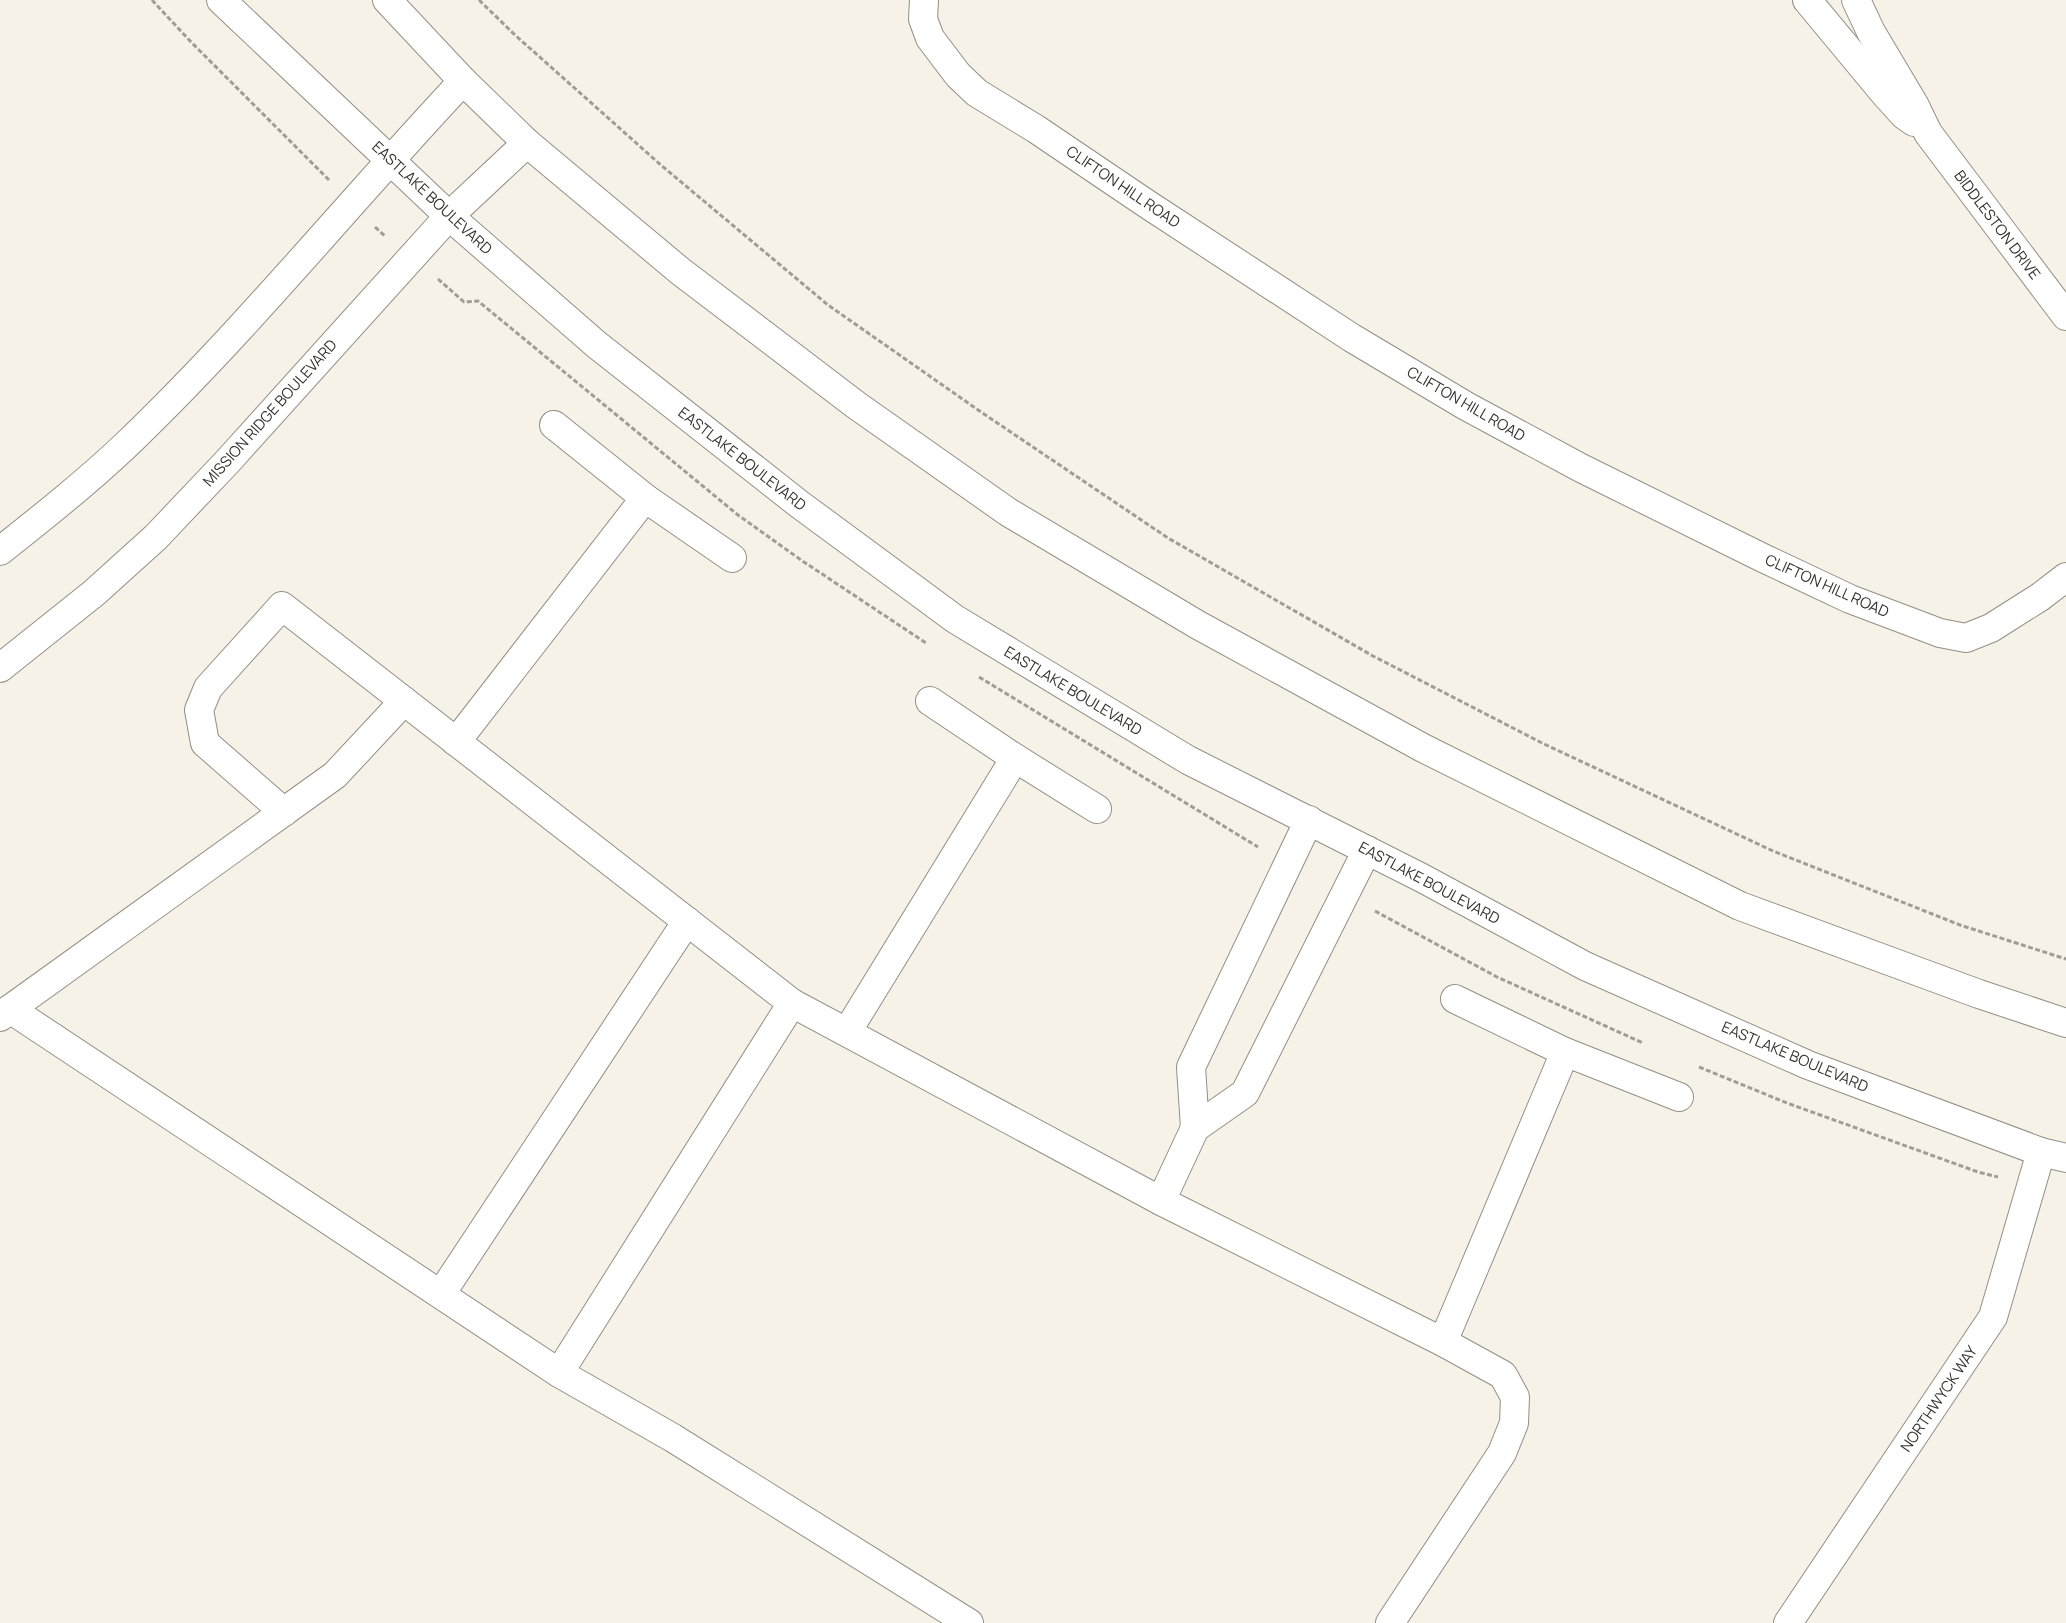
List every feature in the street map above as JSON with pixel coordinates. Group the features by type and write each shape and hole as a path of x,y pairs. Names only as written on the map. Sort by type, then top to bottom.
{"street":[{"name":"EASTLAKE BOULEVARD","path":"221,0 449,216 597,345 799,504 955,619 1188,760 1309,820 1594,970 1808,1065 2053,1155"},
{"path":"387,0 463,81 527,143 680,271 856,405 1008,512 1198,625 1423,748 1740,906 1979,994 2066,1023"},
{"name":"BIDDLESTON DRIVE","path":"1807,0 1885,94 1904,114 1928,133"},
{"name":"BIDDLESTON DRIVE","path":"1856,0 1871,32 1915,106 1928,133 2066,316"},
{"name":"CLIFTON HILL ROAD","path":"923,10 930,38 958,75 977,93 1036,128 1147,204 1352,338 1466,406 1572,463 1754,554 1850,599 1940,633 1966,638 1991,628 2040,597 2066,577"},
{"path":"0,551 126,444 244,323 390,159 463,81"},
{"name":"MISSION RIDGE BOULEVARD","path":"0,668 94,593 156,537 234,454 449,216 527,143"},
{"path":"554,424 645,498 732,558"},
{"path":"456,742 645,498"},
{"path":"284,812 205,743 199,710 208,688 282,606 792,1003 1161,1201 1443,1342 1503,1375 1514,1397 1514,1423 1502,1453 1390,1623"},
{"path":"404,701 335,775 5,1013 441,1294 559,1373 673,1438 969,1623"},
{"path":"930,701 1015,758 1097,809"},
{"path":"847,1032 1015,758"},
{"path":"1161,1201 1194,1128 1191,1067 1309,820"},
{"path":"1194,1128 1245,1093 1367,850"},
{"path":"441,1294 687,921"},
{"path":"1455,998 1565,1052 1679,1097"},
{"path":"559,1373 792,1003"},
{"path":"1443,1342 1565,1052"},
{"name":"NORTHWYCK WAY","path":"1788,1623 1993,1317 2053,1155"}],"path":[{"path":"152,0 312,163"},
{"path":"479,0 514,35 662,166 828,305 981,412 1168,538 1373,656 1553,748 1773,851 1960,925 2066,959"},
{"path":"1367,907 1497,977 1651,1047"},
{"path":"1696,1066 1787,1103 1978,1172"}]}
